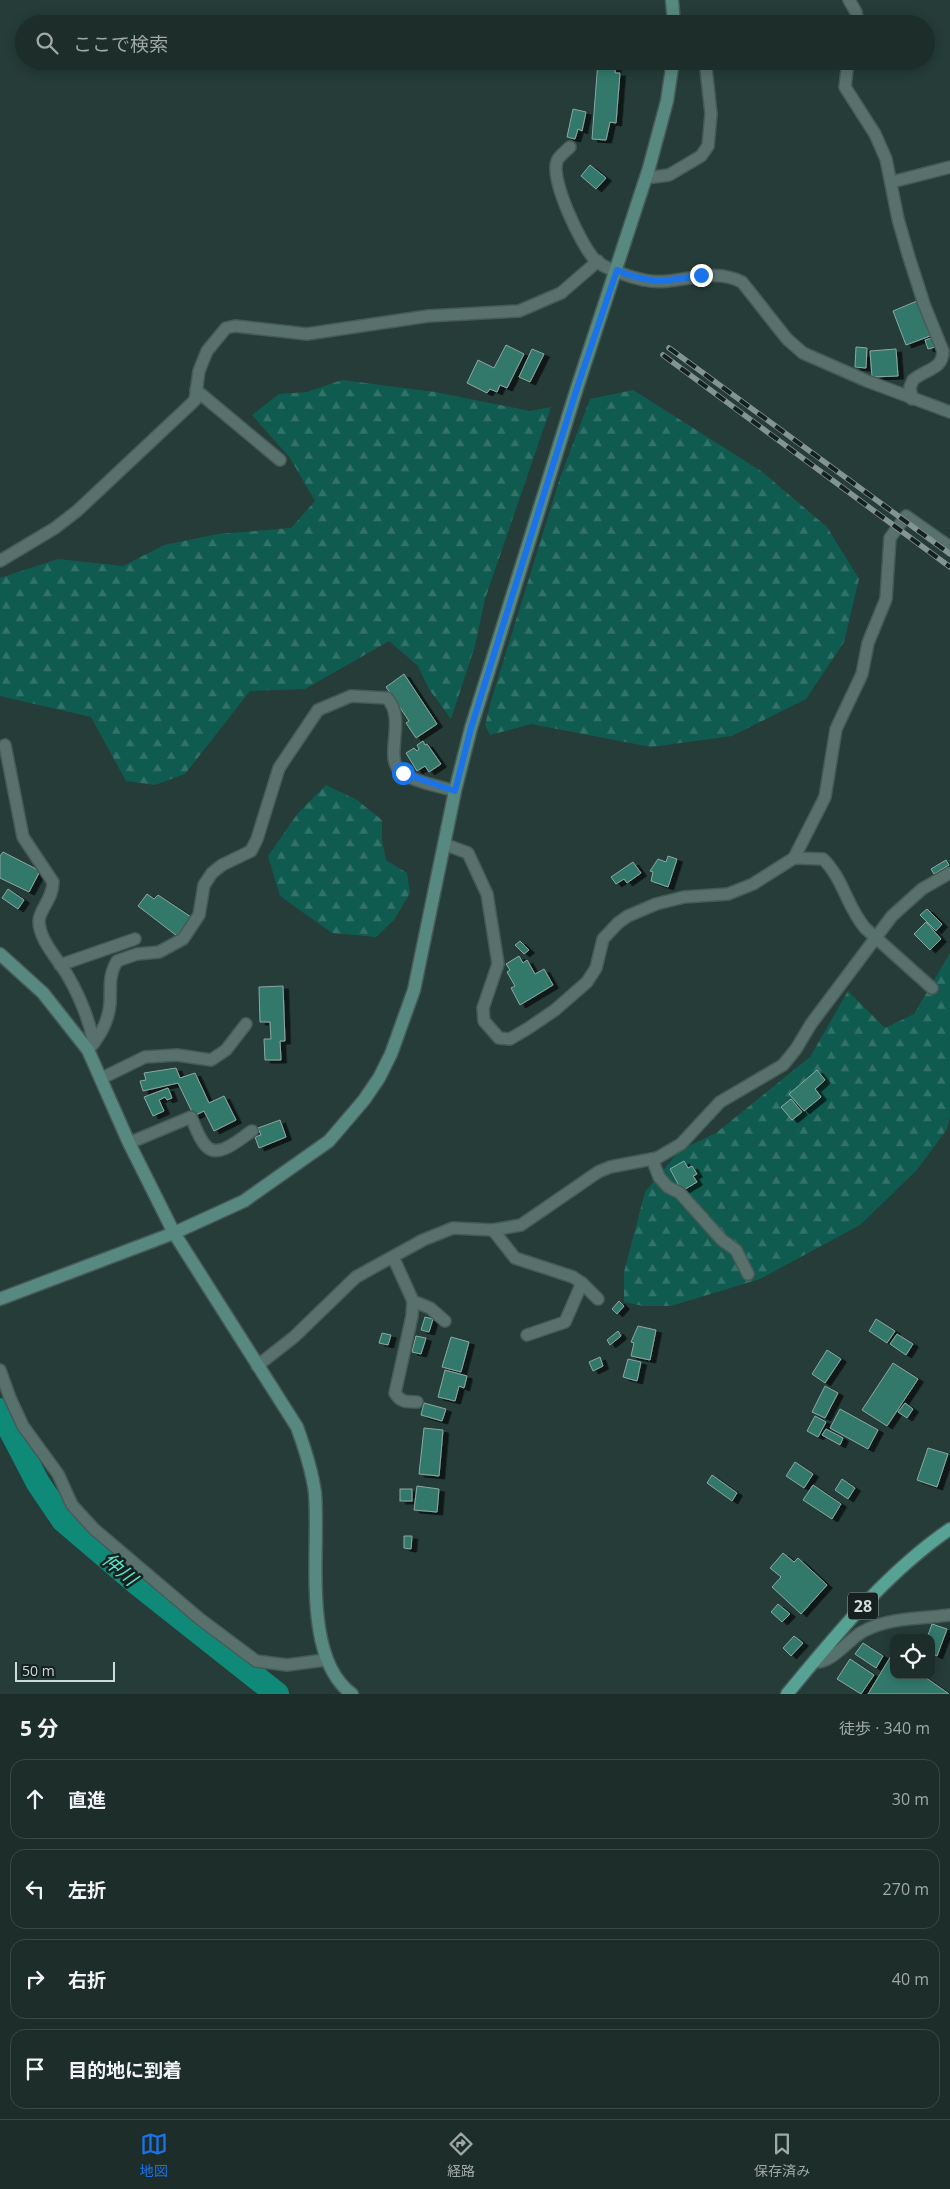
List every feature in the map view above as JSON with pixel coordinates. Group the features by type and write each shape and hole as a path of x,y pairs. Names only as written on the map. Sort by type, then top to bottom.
{"main road":[{"name":"28","path":"786,1694 901,1566 950,1529"}],"street":[{"path":"672,0 673,15"},
{"path":"850,0 856,15"},
{"path":"0,1299 174,1233 244,1201 329,1141 364,1100 391,1054 414,990 455,791 480,700 577,388 646,178 667,101 671,70"},
{"path":"646,178 669,175 701,156 708,146 711,114 706,70"},
{"path":"847,70 845,87 875,134 886,159 898,219 908,254 924,304 943,351 943,358 938,366 913,380 910,387 912,399"},
{"path":"570,147 557,160 555,171 557,182 574,222 598,261 638,279 660,282 720,274 732,276 742,282 787,339 803,353 912,399 950,412"},
{"path":"892,182 950,167"},
{"path":"0,561 55,528 78,511 195,400 199,371 207,352 226,328 235,326 307,334 428,316 519,311 561,293 598,261"},
{"path":"196,390 280,460"},
{"path":"444,844 468,852 486,894 498,964 486,996 484,1021 499,1038 510,1039 555,1010 587,982 596,968 603,939 618,923 628,916 656,904 684,897 728,894 753,884 794,858 825,797 836,728 862,674 868,643 886,598 890,538 906,516 950,547"},
{"path":"91,1046 106,1024 110,1002 111,976 117,961 137,954 159,952 183,939 199,914 204,885 212,873 222,865 251,850 257,839 279,768 318,710 351,696 387,698 392,704 397,721 393,753 394,764 403,773 455,791"},
{"path":"4,745 23,837 53,882 50,898 39,917 39,923 50,950 88,1017 91,1046 129,1143 174,1233 297,1427 309,1460 315,1494 316,1603 325,1660 352,1694"},
{"path":"794,858 823,859 834,869 859,920 932,988"},
{"path":"257,1366 294,1337 356,1277 423,1240 453,1228 493,1230 521,1226 598,1172 610,1167 652,1159 681,1144 720,1102 783,1065 796,1049 811,1024 892,916 922,889 950,873"},
{"path":"60,965 134,939"},
{"path":"0,954 43,993 91,1046"},
{"path":"102,1078 145,1057 178,1055 211,1060 226,1050 246,1024"},
{"path":"129,1143 191,1117 206,1147 214,1151 227,1148 252,1131"},
{"path":"652,1159 659,1177 668,1187 680,1193 722,1240 736,1250 748,1274"},
{"path":"493,1230 515,1258 573,1277 582,1282 598,1299"},
{"path":"394,1257 413,1301 412,1316 395,1393 398,1398 407,1402 417,1402"},
{"path":"527,1335 565,1322 582,1282"},
{"path":"413,1301 430,1308 445,1321"},
{"path":"0,1370 23,1426 58,1474 72,1504 94,1529 200,1619 256,1662 287,1665 325,1660"},
{"path":"814,1662 831,1658 853,1638 885,1623 908,1618 950,1615"}],"green space":[{"path":"342,380 435,392 530,411 551,407 485,599 475,646 451,719 429,689 418,666 389,641 305,689 250,691 185,774 155,785 126,781 91,717 0,696 0,578 58,559 123,566 164,545 218,534 291,528 315,501 290,458 252,415 279,394 307,392"},
{"path":"633,390 761,471 827,527 859,579 844,642 806,699 732,736 651,747 531,724 490,735 485,725 491,701 560,478 590,399"},
{"path":"326,785 357,800 382,820 382,840 386,860 407,873 410,893 394,920 376,937 332,933 280,896 268,856 298,813"},
{"path":"950,953 950,1116 947,1129 917,1170 860,1225 760,1279 671,1306 643,1306 624,1302 624,1272 645,1192 680,1150 716,1133 810,1057 848,991 885,1028 914,1014"}],"building":[{"path":"597,70 615,70 615,73 620,73 616,123 610,122 606,140 592,139"},
{"path":"573,109 586,112 582,131 578,129 575,139 567,137"},
{"path":"590,165 606,178 596,189 581,176"},
{"path":"917,301 930,336 906,345 893,311"},
{"path":"932,338 935,347 928,349 925,340"},
{"path":"506,345 524,354 507,388 500,385 497,392 490,389 487,393 467,383 478,360 494,368"},
{"path":"856,347 867,348 866,368 855,367"},
{"path":"532,349 544,354 530,382 519,377"},
{"path":"896,349 898,376 872,377 870,351"},
{"path":"404,674 437,724 416,738 406,723 409,721 386,687"},
{"path":"423,741 441,764 429,772 425,766 417,771 406,753 414,748 417,751 419,749 417,745"},
{"path":"3,852 40,871 29,892 0,878 0,856"},
{"path":"668,856 677,859 668,887 651,881 653,872 650,871 658,859 666,862"},
{"path":"946,860 949,865 934,874 931,869"},
{"path":"633,862 641,873 627,883 624,879 616,884 611,877"},
{"path":"8,889 24,900 18,909 2,898"},
{"path":"147,894 154,899 158,895 191,917 177,936 138,906"},
{"path":"927,909 942,924 936,931 920,915"},
{"path":"926,922 941,939 930,950 914,934"},
{"path":"520,941 529,950 524,954 515,945"},
{"path":"519,956 523,963 527,960 535,974 544,969 553,985 520,1005 511,988 515,986 507,972 510,970 506,964"},
{"path":"283,986 285,1041 280,1041 281,1060 265,1060 264,1039 271,1039 270,1022 260,1022 259,987"},
{"path":"176,1068 180,1078 195,1073 209,1103 224,1096 236,1120 214,1131 204,1111 194,1116 178,1083 143,1091 140,1081 146,1080 144,1073"},
{"path":"817,1070 825,1080 815,1089 821,1097 804,1111 789,1094"},
{"path":"168,1088 172,1098 167,1100 165,1097 159,1100 164,1111 153,1116 144,1097"},
{"path":"791,1099 802,1112 792,1120 781,1107"},
{"path":"280,1120 286,1137 259,1148 255,1137 261,1135 258,1128"},
{"path":"684,1161 688,1168 692,1166 697,1174 693,1176 697,1182 682,1191 670,1169"},
{"path":"619,1301 624,1306 617,1314 612,1309"},
{"path":"425,1317 433,1319 429,1332 421,1330"},
{"path":"876,1319 895,1331 887,1343 869,1331"},
{"path":"638,1326 656,1330 650,1360 631,1356 634,1343 631,1342"},
{"path":"618,1331 621,1336 610,1345 607,1340"},
{"path":"382,1333 391,1335 388,1345 379,1343"},
{"path":"897,1334 913,1344 906,1355 890,1344"},
{"path":"416,1336 426,1338 421,1354 412,1352"},
{"path":"451,1337 469,1342 461,1372 442,1367"},
{"path":"827,1350 841,1359 825,1383 812,1374"},
{"path":"600,1357 603,1366 593,1371 589,1362"},
{"path":"628,1359 641,1362 637,1381 623,1377"},
{"path":"893,1363 918,1379 887,1426 862,1410"},
{"path":"445,1370 467,1376 464,1388 459,1386 455,1401 438,1397"},
{"path":"825,1386 838,1393 825,1418 812,1412"},
{"path":"424,1403 446,1409 442,1421 421,1415"},
{"path":"905,1403 913,1409 907,1418 898,1412"},
{"path":"840,1409 878,1430 868,1449 830,1428"},
{"path":"815,1416 826,1422 818,1437 807,1431"},
{"path":"424,1428 443,1430 439,1476 419,1474"},
{"path":"826,1429 843,1438 840,1445 822,1435"},
{"path":"928,1448 948,1454 937,1487 917,1480"},
{"path":"795,1462 813,1474 804,1488 786,1476"},
{"path":"712,1475 737,1493 732,1501 707,1483"},
{"path":"842,1479 855,1488 848,1499 835,1490"},
{"path":"813,1485 841,1504 832,1519 803,1500"},
{"path":"417,1486 439,1489 437,1512 414,1510"},
{"path":"400,1489 412,1489 412,1501 400,1501"},
{"path":"404,1536 412,1536 411,1549 404,1548"},
{"path":"783,1553 794,1562 798,1558 827,1585 801,1614 772,1587 781,1577 770,1568"},
{"path":"778,1604 790,1614 782,1622 771,1612"},
{"path":"932,1624 947,1629 937,1656 935,1655 935,1634 928,1634"},
{"path":"794,1636 803,1643 791,1656 783,1648"},
{"path":"863,1643 883,1656 876,1668 855,1654"},
{"path":"890,1658 890,1679 928,1679 949,1694 868,1694"},
{"path":"850,1659 874,1675 861,1694 837,1679"}],"waterway":[{"name":"仲川","path":"0,1410 38,1483 63,1520 138,1584 277,1694"}],"railway":[{"path":"669,348 950,554"},
{"path":"663,355 950,567"}],"route":[{"path":"403,773 455,791 471,728 577,388 617,270 632,277 660,282 701,275"}]}
